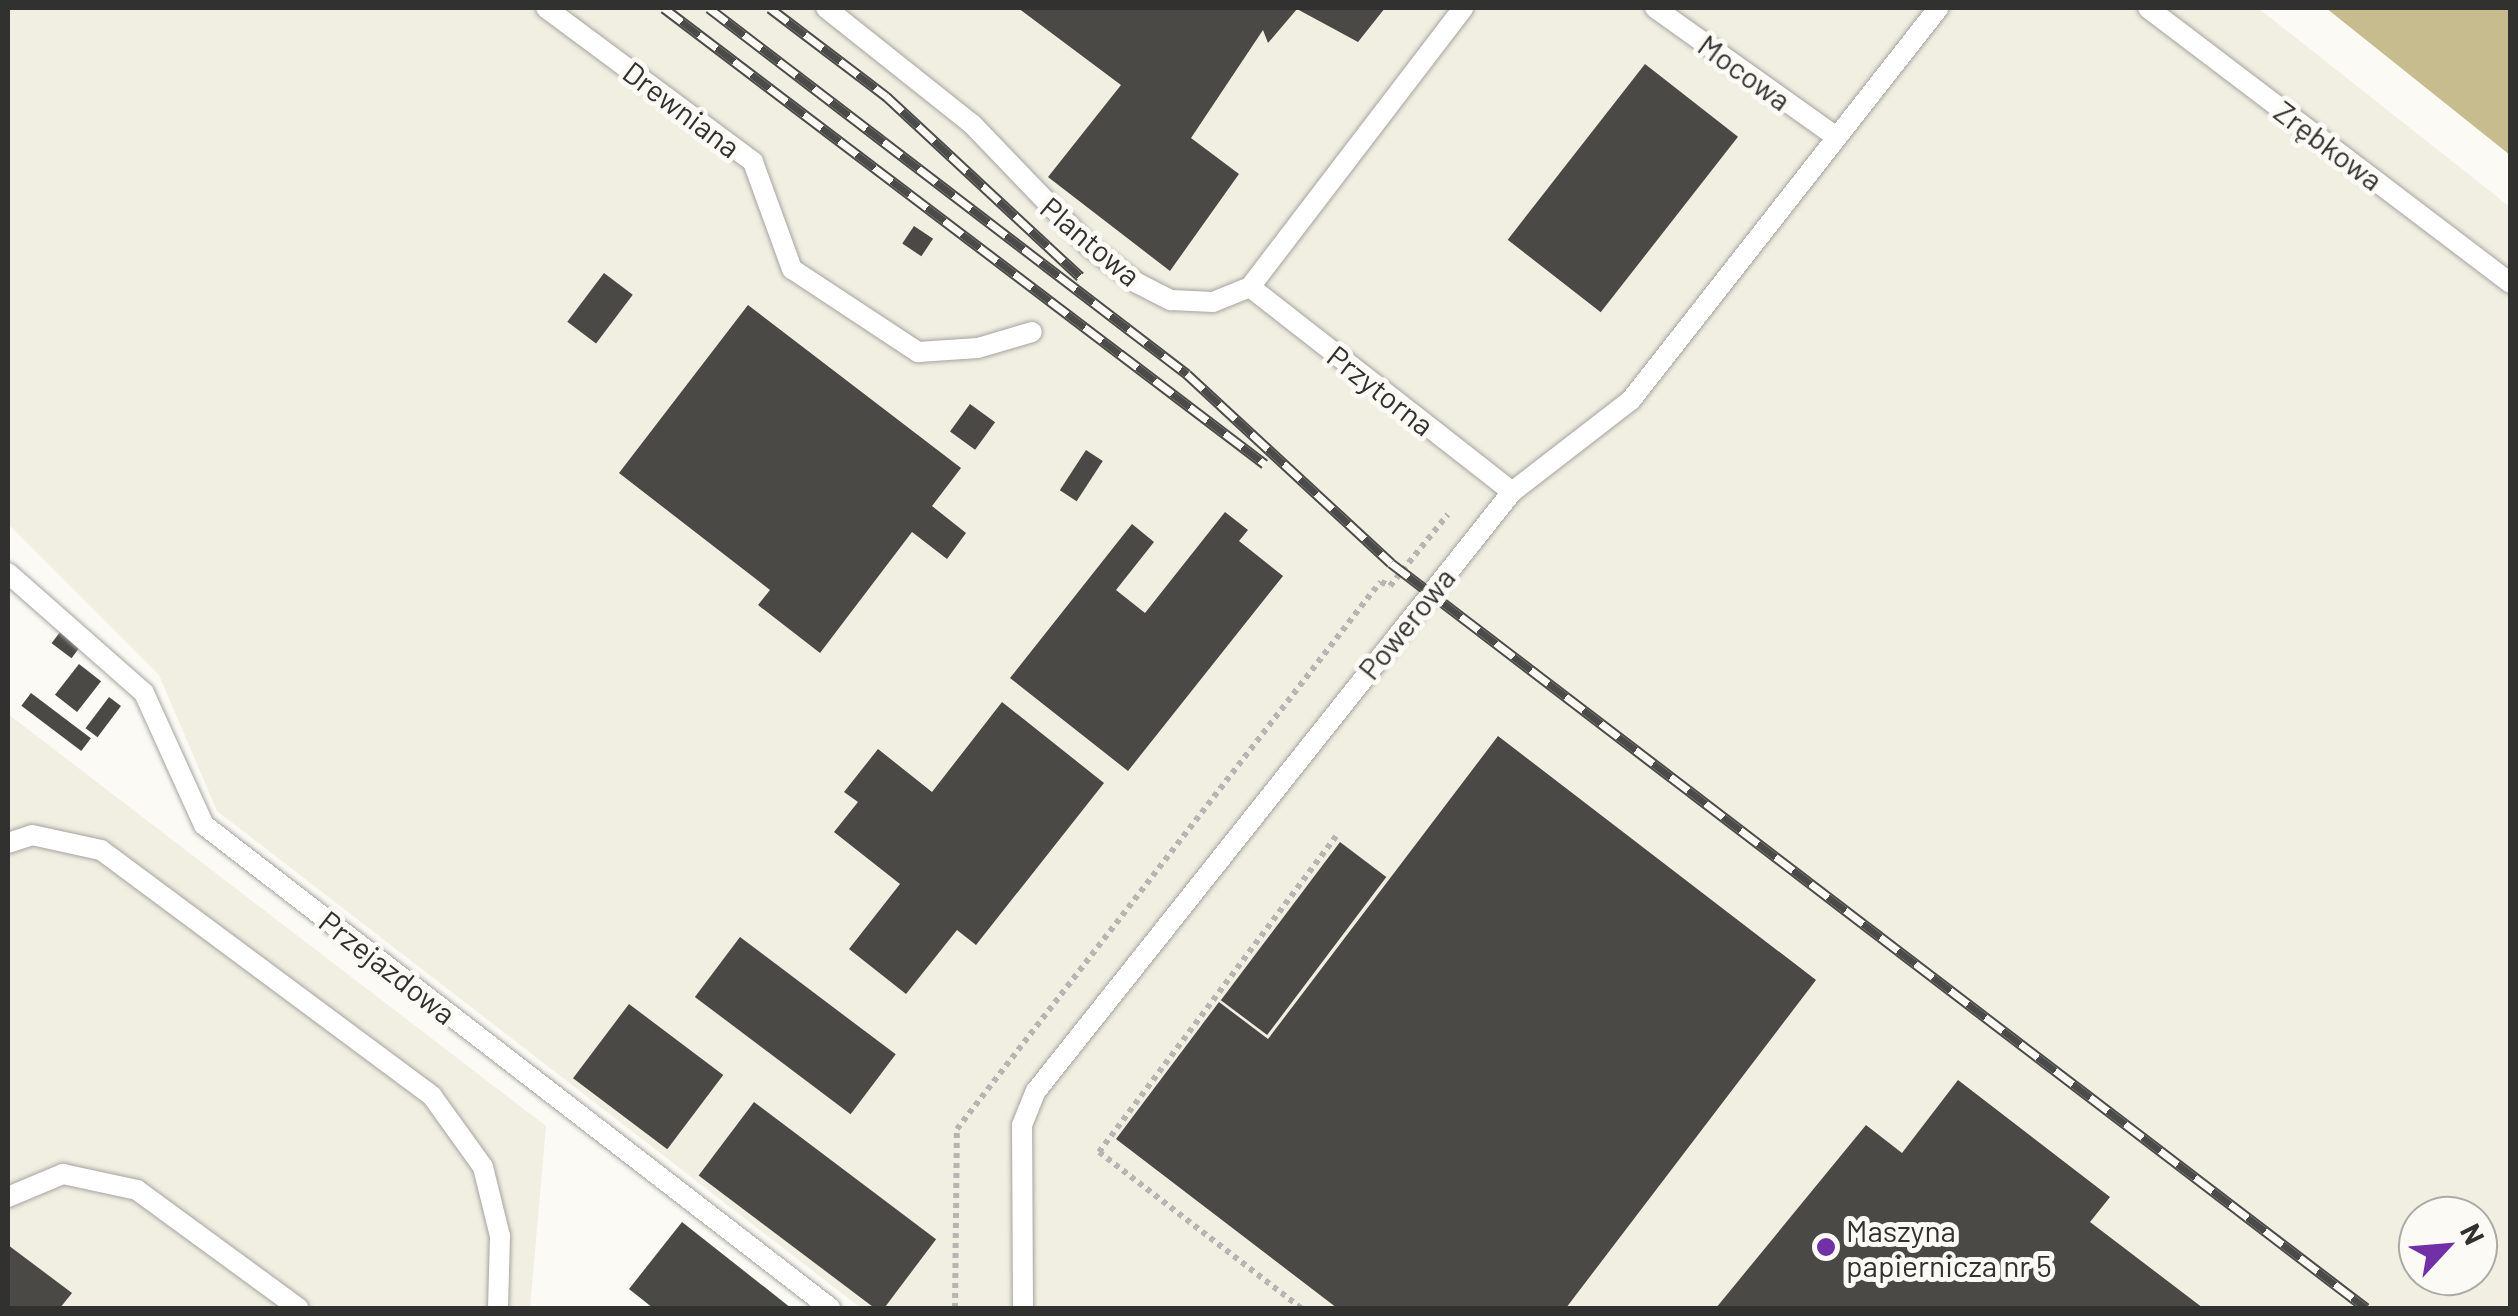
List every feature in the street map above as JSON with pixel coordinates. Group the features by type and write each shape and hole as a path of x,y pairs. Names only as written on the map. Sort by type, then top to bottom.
{"lane":[{"name":"Drewniana","path":"546,8 753,162 792,269 918,352 978,348 1032,332"},
{"name":"Plantowa","path":"826,8 972,124 1077,235 1136,283 1171,300 1213,302 1250,288"},
{"path":"1250,288 1463,8"},
{"name":"Mocowa","path":"1655,8 1835,136"},
{"name":"Powerowa","path":"1023,1308 1022,1124 1036,1091 1512,492 1631,400 1938,8"},
{"name":"Zrębkowa","path":"2148,8 2510,283"},
{"name":"Przytorna","path":"1250,288 1512,492"},
{"name":"Przejazdowa","path":"8,572 144,693 204,825 830,1308"},
{"path":"8,842 32,836 101,850 432,1096 484,1167 500,1236 498,1308"},
{"path":"8,1197 63,1174 137,1190 298,1308"}],"path":[{"path":"1301,1308 1100,1152 1336,836"}],"shaded area":[{"path":"8,8 2258,8 2510,207 2510,1308 861,1308 217,811 159,675 8,524"},
{"path":"2326,8 2510,8 2510,155"},
{"path":"8,714 546,1126 530,1308 8,1308"}],"building":[{"path":"1018,8 1385,8 1358,42 1297,9 1268,43 1263,30 1191,138 1239,174 1170,271 1048,177 1121,85"},
{"path":"1645,64 1738,137 1601,312 1508,240"},
{"path":"914,226 933,239 921,256 902,243"},
{"path":"604,273 633,295 596,343 567,322"},
{"path":"748,305 961,468 932,506 966,533 947,559 912,532 820,653 758,605 770,590 619,473"},
{"path":"970,404 995,422 975,450 950,432"},
{"path":"1086,450 1103,461 1077,501 1060,490"},
{"path":"1225,512 1248,530 1239,541 1283,576 1128,771 1010,678 1132,524 1154,542 1116,590 1145,613"},
{"path":"60,632 80,647 72,658 52,643"},
{"path":"79,664 101,681 77,712 55,695"},
{"path":"31,693 91,738 81,751 21,706"},
{"path":"109,697 121,706 98,737 86,728"},
{"path":"1002,702 1104,783 976,945 957,930 906,994 849,949 900,884 834,832 858,802 844,792 878,749 932,792"},
{"path":"1498,736 1816,980 1566,1308 1337,1308 1116,1139 1219,1002 1268,1039"},
{"path":"1340,842 1386,877 1267,1035 1221,1000"},
{"path":"740,937 896,1054 851,1114 695,997"},
{"path":"629,1004 723,1075 667,1149 573,1078"},
{"path":"1958,1080 2110,1197 2090,1222 2203,1308 1716,1308 1866,1125 1902,1153"},
{"path":"754,1102 936,1239 884,1308 875,1308 699,1175"},
{"path":"682,1222 791,1308 653,1308 629,1289"},
{"path":"8,1245 72,1293 60,1308 8,1308"}],"railway":[{"path":"664,8 1265,464"},
{"path":"709,8 1187,374 1391,563 2366,1308"},
{"path":"770,8 886,96 1080,276"}],"place":[{"name":"Maszyna papiernicza nr 5","path":"1826,1247"}]}
